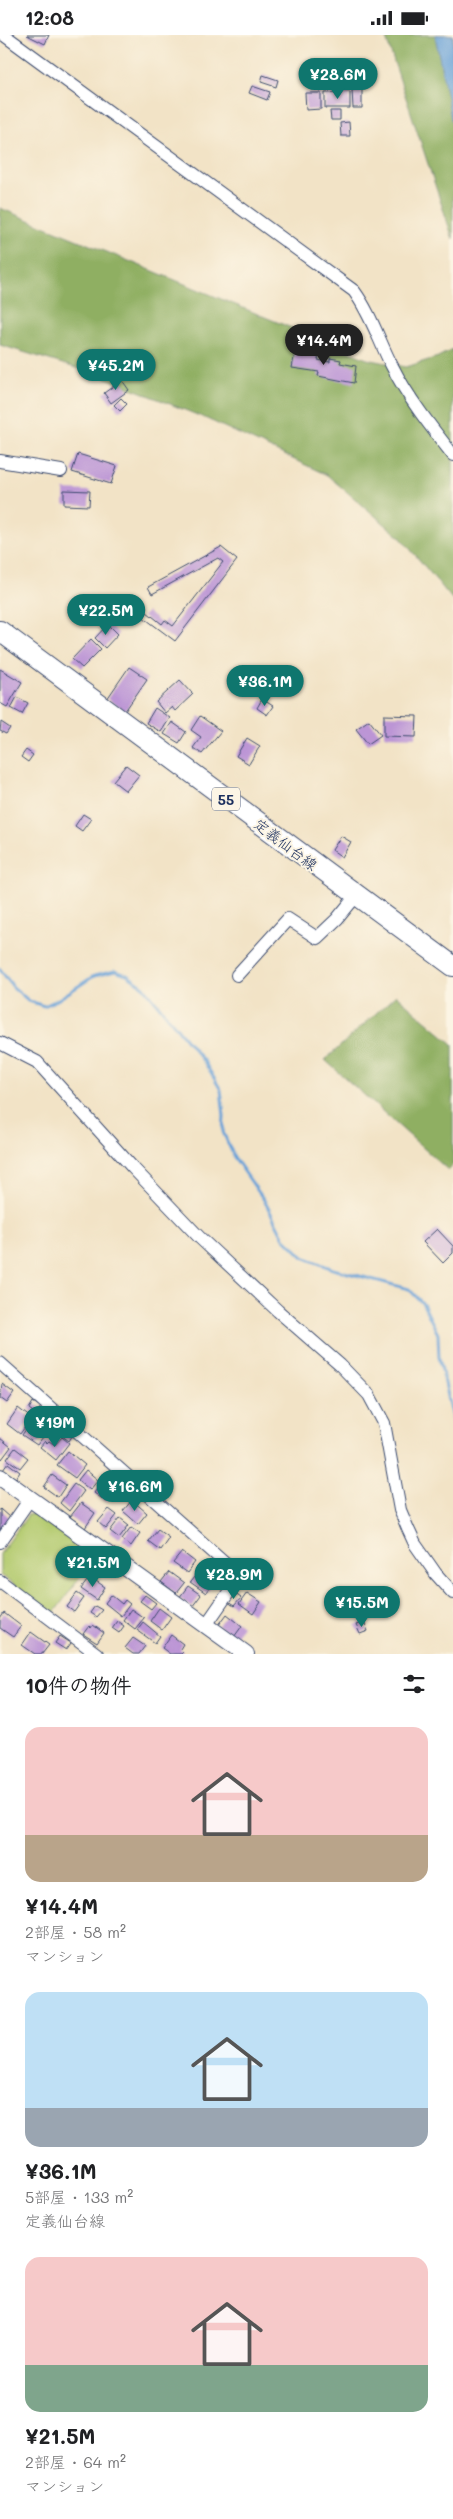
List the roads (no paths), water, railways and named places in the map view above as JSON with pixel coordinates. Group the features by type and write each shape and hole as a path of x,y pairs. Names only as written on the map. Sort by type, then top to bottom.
{"main road":[{"name":"定義仙台線","path":"0,631 453,966"}],"street":[{"path":"4,35 354,291 364,304 398,376 428,424 453,455"},
{"path":"0,461 61,471"},
{"path":"238,975 288,919 317,938 337,919 356,896"},
{"path":"0,1043 37,1062 133,1168 200,1238 278,1311 340,1365 369,1395 384,1423 400,1510 408,1529 415,1544 436,1574 453,1593"},
{"path":"0,1363 240,1575 206,1625"},
{"path":"0,1477 246,1654"},
{"path":"0,1542 30,1499"},
{"path":"0,1581 97,1654"}],"water":[{"path":"435,35 453,35 453,129"}],"waterway":[{"path":"0,969 13,987 29,1001 44,1006 57,1000 94,976 115,971 127,975 144,987 205,1063 221,1090 224,1116 223,1132 234,1157 264,1200 284,1238 303,1257 333,1269 409,1289 423,1304 438,1334 439,1357 453,1418"}]}
